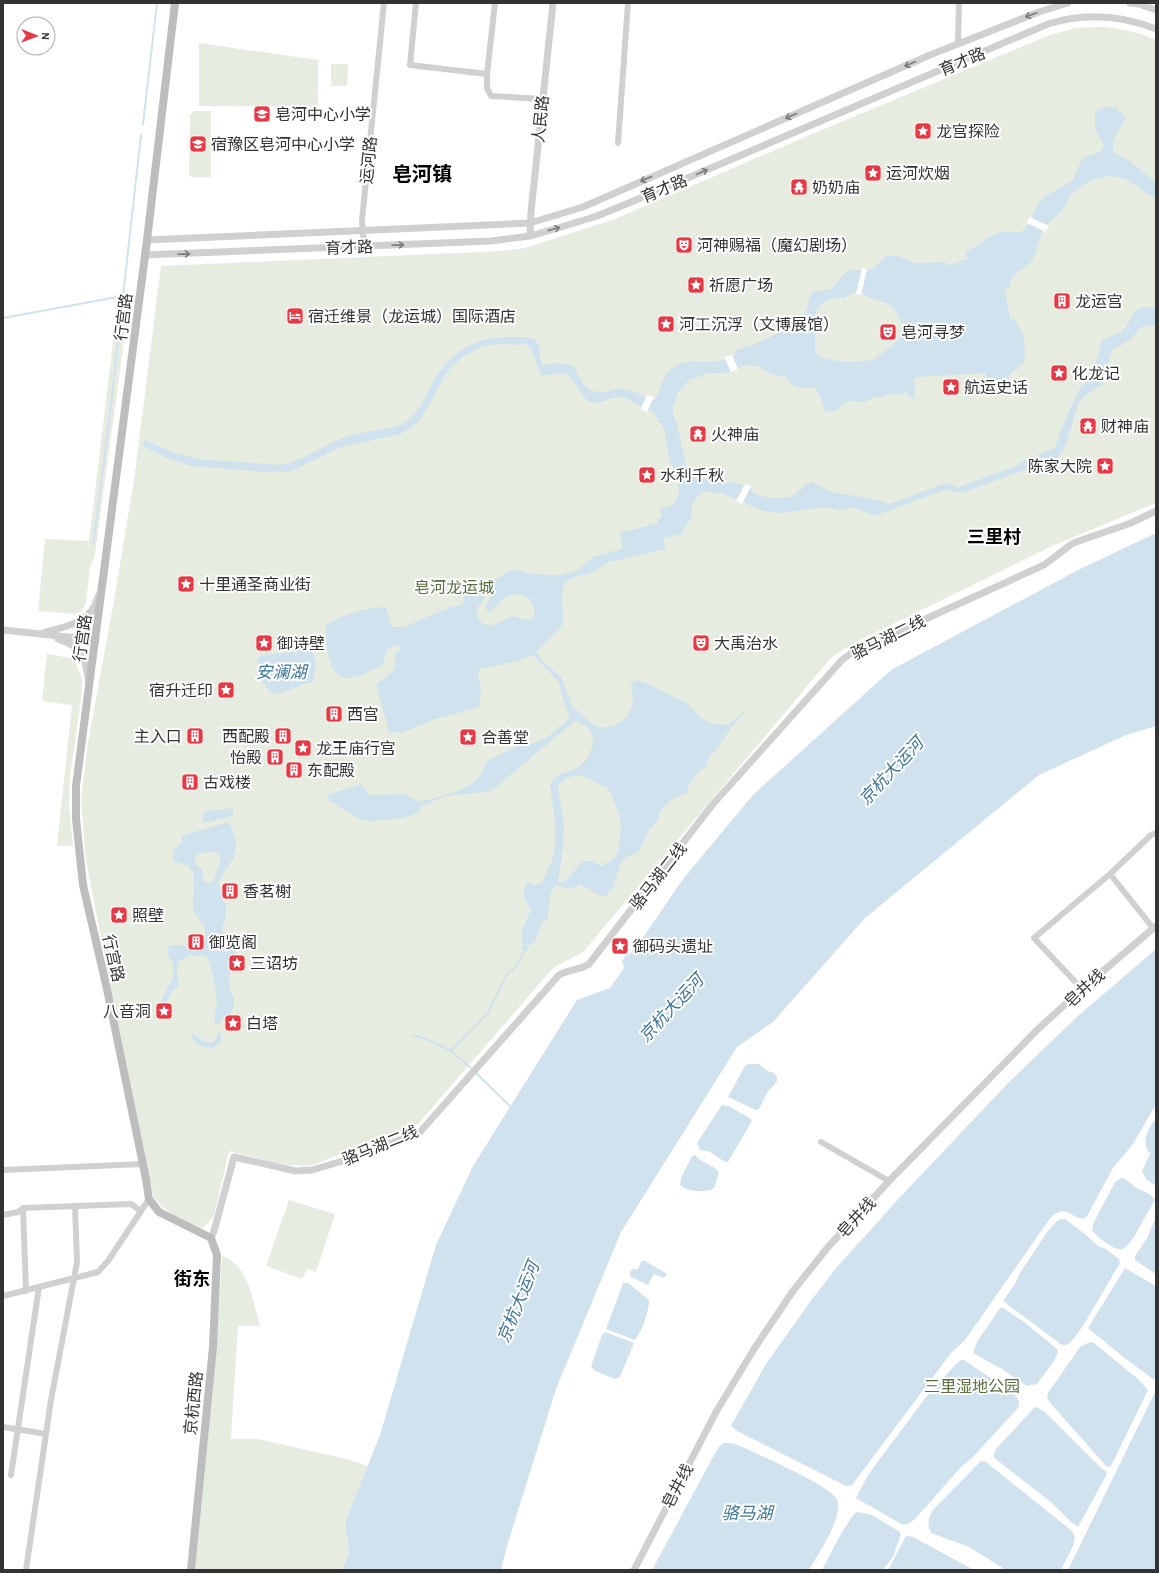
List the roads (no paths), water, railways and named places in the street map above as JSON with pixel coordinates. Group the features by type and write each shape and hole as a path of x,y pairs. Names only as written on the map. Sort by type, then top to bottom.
{"main road":[{"name":"行宫路","path":"148,1199 143,1164 107,989 83,885 76,819 76,786 147,240 175,3"},
{"path":"148,1199 159,1212 211,1238"},
{"name":"京杭西路","path":"191,1570 212,1347 217,1255 211,1238"}],"street":[{"name":"运河路","path":"364,246 362,220 384,3"},
{"path":"416,3 410,65 487,74"},
{"path":"495,3 486,88 490,96 542,99"},
{"name":"人民路","path":"530,236 542,99 553,3"},
{"path":"618,143 628,3"},
{"path":"958,44 959,3"},
{"name":"育才路","path":"147,240 530,223 583,207 958,44 1044,10 1068,3"},
{"path":"1130,3 1139,4 1156,10"},
{"name":"育才路","path":"145,255 491,241 530,236 597,216 1048,24 1080,17 1101,17 1137,22 1156,28"},
{"name":"骆马湖二线","path":"211,1238 214,1232 234,1157 296,1171 305,1171 353,1158 420,1132 559,975 568,971 584,968 589,964 713,804 842,660 853,652 1044,565 1073,543 1132,523 1156,511"},
{"path":"41,634 84,618 94,607 103,586"},
{"path":"3,630 96,640"},
{"path":"41,634 66,642 80,650 86,662 89,687"},
{"path":"1082,989 1034,938 1110,874 1151,835 1156,833"},
{"path":"1110,874 1154,927"},
{"name":"皂井线","path":"634,1570 716,1412 754,1349 793,1291 828,1247 889,1181 1037,1030 1154,927"},
{"path":"821,1142 889,1181"},
{"path":"3,1170 143,1164"},
{"path":"3,1296 98,1272 103,1267 148,1199"},
{"path":"3,1214 18,1212 23,1208 131,1204 141,1210"},
{"path":"26,1570 46,1434 77,1262 75,1206"},
{"path":"23,1208 26,1291"},
{"path":"11,1475 40,1287"},
{"path":"3,1428 46,1434"}],"water":[{"path":"1101,108 1115,108 1126,117 1113,141 1113,152 1130,161 1156,183 1156,198 1147,194 1127,180 1108,176 1093,180 1080,187 1069,199 1062,211 1051,220 1044,230 1033,259 1012,278 1010,288 1005,289 1010,320 1015,319 1024,335 1025,355 1023,364 1012,372 1001,387 988,390 986,373 918,377 914,378 915,398 913,399 907,393 902,393 900,395 893,393 882,397 874,397 865,402 849,401 833,412 825,411 815,388 798,387 792,385 785,376 772,375 758,366 747,365 725,373 708,373 689,380 678,392 673,407 673,415 677,424 686,466 696,475 718,482 738,483 750,488 755,494 764,497 789,497 795,494 807,483 812,482 831,492 877,500 890,504 946,483 955,485 956,488 1019,465 1019,463 1055,448 1062,427 1081,386 1091,379 1102,340 1121,332 1126,327 1136,310 1146,307 1156,308 1156,326 1144,326 1140,328 1131,339 1113,349 1101,385 1079,402 1064,450 1057,458 962,493 944,490 875,516 852,507 842,510 825,507 781,513 763,511 724,494 708,492 702,493 696,498 692,506 691,519 683,529 683,534 663,538 666,549 609,562 595,571 568,580 564,584 562,591 563,622 560,628 536,652 544,663 562,678 572,706 592,724 600,728 614,726 627,717 633,703 631,684 637,680 655,687 686,703 700,717 709,722 722,725 728,724 747,710 732,726 717,749 710,756 705,768 698,772 689,784 687,793 670,800 660,812 659,818 648,832 639,851 624,859 620,864 613,889 609,891 607,896 601,896 579,884 574,888 565,888 555,885 551,893 547,921 544,920 542,922 535,942 529,945 527,951 522,949 522,931 531,909 526,902 524,895 525,887 530,881 534,885 542,883 553,858 555,847 555,822 550,785 558,775 574,769 582,764 592,747 593,737 590,730 576,720 491,791 447,796 423,805 417,813 403,818 369,821 359,819 330,801 327,795 362,784 370,795 403,794 419,801 428,800 463,789 480,775 487,761 520,745 534,743 549,736 568,720 570,717 565,706 559,682 534,656 531,656 517,661 480,669 478,672 481,690 479,706 476,708 436,719 403,732 391,733 389,731 376,684 391,673 394,668 396,653 400,651 400,648 398,646 389,647 382,666 353,678 342,676 336,672 329,658 326,641 326,626 336,619 354,612 381,607 386,608 393,627 404,627 441,611 463,604 467,579 487,580 487,593 477,612 479,619 486,625 493,625 514,616 525,620 532,619 534,614 533,604 526,597 516,594 508,596 491,611 487,611 486,606 492,593 492,580 515,569 528,574 561,575 578,570 593,557 623,549 620,533 658,523 657,519 662,518 660,509 674,504 679,493 677,476 669,459 664,428 655,414 623,397 616,397 598,403 591,402 582,395 568,375 557,373 541,376 532,351 525,343 518,345 490,345 479,348 464,356 451,367 444,377 418,422 400,434 341,447 289,472 267,472 191,466 165,457 142,446 145,440 172,452 199,459 280,465 289,463 340,439 398,426 404,423 413,416 444,365 466,347 484,340 497,338 527,337 535,340 538,343 541,362 543,365 561,363 571,365 583,384 591,390 603,392 626,389 651,399 655,399 666,374 679,364 684,362 710,362 722,360 734,356 736,351 777,334 777,332 789,331 799,333 802,329 810,296 813,292 831,289 843,275 850,270 872,269 886,256 898,256 915,263 945,262 948,266 968,259 965,252 1000,232 1019,232 1024,230 1029,224 1039,203 1051,193 1072,180 1076,175 1083,158 1099,152 1104,147 1103,142 1097,132 1095,123 1096,111","holes":["855,292 860,292 870,298 889,304 896,311 901,323 901,331 898,339 893,345 874,359 867,361 844,362 821,358 815,350 815,315 817,308 826,301 835,298 844,298","575,775 583,776 607,788 611,793 621,824 618,851 614,859 602,866 591,861 583,861 564,882 558,881 564,834 558,787 567,778"]},
{"name":"京杭大运河","path":"1156,533 1156,726 1126,735 1039,775 865,918 773,1022 737,1047 621,1232 556,1389 507,1546 501,1570 342,1570 349,1554 345,1522 380,1435 436,1245 473,1166 577,1000 610,988 624,968 622,961 626,955 630,954 640,942 683,879 753,795 891,670 1078,570"},
{"name":"安澜湖","path":"307,647 310,648 316,660 313,682 299,685 300,686 279,694 273,694 260,677 258,667 259,657 262,655 294,652"},
{"path":"233,808 232,816 203,822 203,815 206,811"},
{"path":"229,822 235,836 236,848 233,859 218,883 224,903 226,903 226,915 222,929 223,934 231,937 236,945 234,957 230,958 229,983 234,998 234,1005 232,1011 222,1019 221,1023 218,1025 214,1019 217,1005 215,985 206,956 191,955 178,962 177,974 179,985 170,994 165,1008 160,1005 172,980 174,969 173,962 169,958 168,954 170,945 182,945 190,950 201,948 205,942 205,926 193,910 194,875 189,866 173,860 173,851 180,845 182,841 181,836","holes":["206,852 219,854 220,861 214,881 210,883 205,882 202,878 204,875 201,868 197,866 194,861 196,855"]},
{"path":"1156,949 1156,1104 1133,1144 1113,1168 1086,1218 1077,1217 1062,1211 1051,1217 965,1340 951,1353 852,1485 846,1486 737,1431 731,1426 766,1364 837,1267 903,1194 1009,1082 1078,1016"},
{"path":"220,1030 221,1041 215,1047 208,1047 198,1044 191,1036 192,1033 205,1042 211,1043 214,1042"},
{"path":"748,1064 759,1064 767,1071 774,1073 777,1078 777,1081 767,1093 759,1109 756,1110 728,1097 745,1066"},
{"path":"722,1105 728,1106 750,1118 752,1121 728,1162 725,1162 710,1152 700,1150 697,1143"},
{"path":"1156,1118 1156,1186 1146,1179 1142,1171 1150,1154 1147,1149 1146,1136"},
{"path":"695,1155 697,1158 719,1172 714,1188 711,1190 692,1190 684,1188 680,1185 681,1178 692,1156"},
{"path":"1121,1178 1149,1194 1155,1200 1132,1240 1125,1248 1119,1249 1114,1248 1097,1236 1092,1230 1094,1222 1115,1182"},
{"path":"1156,1217 1156,1274 1135,1260 1135,1256 1147,1238"},
{"path":"1065,1219 1098,1246 1106,1249 1119,1259 1120,1263 1083,1326 1070,1343 1066,1345 1062,1345 1003,1301 1047,1232 1057,1221"},
{"path":"642,1261 645,1261 667,1274 664,1278 654,1274 648,1285 631,1277 629,1274 633,1268 637,1270"},
{"path":"1125,1268 1156,1286 1156,1378 1153,1379 1088,1328"},
{"path":"623,1283 628,1283 649,1300 645,1321 635,1340 606,1329"},
{"path":"1000,1308 1003,1308 1024,1322 1057,1349 1058,1352 1054,1361 1037,1384 1027,1386 1002,1369 973,1353 977,1342"},
{"path":"605,1332 634,1343 620,1377 615,1379 595,1371 591,1366 602,1335"},
{"path":"1090,1342 1094,1343 1138,1379 1148,1390 1111,1466 1107,1467 1047,1398 1048,1393 1080,1347"},
{"path":"961,1360 964,1360 1014,1394 1018,1399 1019,1406 972,1458 960,1468 916,1518 908,1524 901,1524 856,1498 868,1475 926,1397"},
{"path":"1156,1390 1156,1570 1068,1570"},
{"path":"1037,1407 1045,1412 1101,1468 1106,1471 1107,1474 1078,1527 1052,1503 993,1457 996,1449 1034,1408"},
{"name":"骆马湖","path":"724,1443 738,1445 806,1477 830,1492 836,1498 838,1510 833,1528 809,1570 652,1570 713,1457 719,1447"},
{"path":"981,1461 986,1462 1072,1531 1075,1537 1073,1546 1061,1570 1006,1570 969,1547 931,1533 929,1522 933,1510"},
{"path":"857,1512 872,1515 900,1532 901,1534 893,1557 883,1570 822,1570 842,1532"},
{"path":"906,1536 913,1537 974,1570 888,1570"}],"waterway":[{"path":"143,124 157,3"},
{"path":"93,544 109,422 141,135"},
{"path":"3,318 123,296"},
{"path":"472,1069 451,1051 488,1013 506,976 515,968 525,950"},
{"path":"414,1035 431,1041 451,1051"},
{"path":"475,1072 512,1108"}],"place":[{"name":"皂河中心小学","path":"262,114"},
{"name":"龙宫探险","path":"923,131"},
{"name":"宿豫区皂河中心小学","path":"198,144"},
{"name":"运河炊烟","path":"873,173"},
{"name":"奶奶庙","path":"799,187"},
{"name":"河神赐福（魔幻剧场）","path":"684,245"},
{"name":"祈愿广场","path":"696,285"},
{"name":"龙运宫","path":"1062,301"},
{"name":"宿迁维景（龙运城）国际酒店","path":"295,316"},
{"name":"河工沉浮（文博展馆）","path":"666,324"},
{"name":"皂河寻梦","path":"888,332"},
{"name":"化龙记","path":"1059,373"},
{"name":"航运史话","path":"951,387"},
{"name":"财神庙","path":"1088,426"},
{"name":"火神庙","path":"698,434"},
{"name":"陈家大院","path":"1105,466"},
{"name":"水利千秋","path":"647,475"},
{"name":"十里通圣商业街","path":"186,584"},
{"name":"御诗壁","path":"264,643"},
{"name":"大禹治水","path":"701,643"},
{"name":"宿升迁印","path":"226,690"},
{"name":"西宫","path":"334,714"},
{"name":"主入口","path":"195,736"},
{"name":"西配殿","path":"283,736"},
{"name":"合善堂","path":"468,737"},
{"name":"龙王庙行宫","path":"303,748"},
{"name":"怡殿","path":"275,757"},
{"name":"东配殿","path":"294,770"},
{"name":"古戏楼","path":"190,782"},
{"name":"香茗榭","path":"230,891"},
{"name":"照壁","path":"119,915"},
{"name":"御览阁","path":"196,942"},
{"name":"御码头遗址","path":"620,946"},
{"name":"三诏坊","path":"237,963"},
{"name":"八音洞","path":"164,1011"},
{"name":"白塔","path":"233,1023"}],"district":[{"name":"皂河镇","path":"422,174"},
{"name":"三里村","path":"994,537"},
{"name":"街东","path":"192,1279"}],"park label":[{"name":"皂河龙运城","path":"454,587"},
{"name":"三里湿地公园","path":"972,1386"}]}
